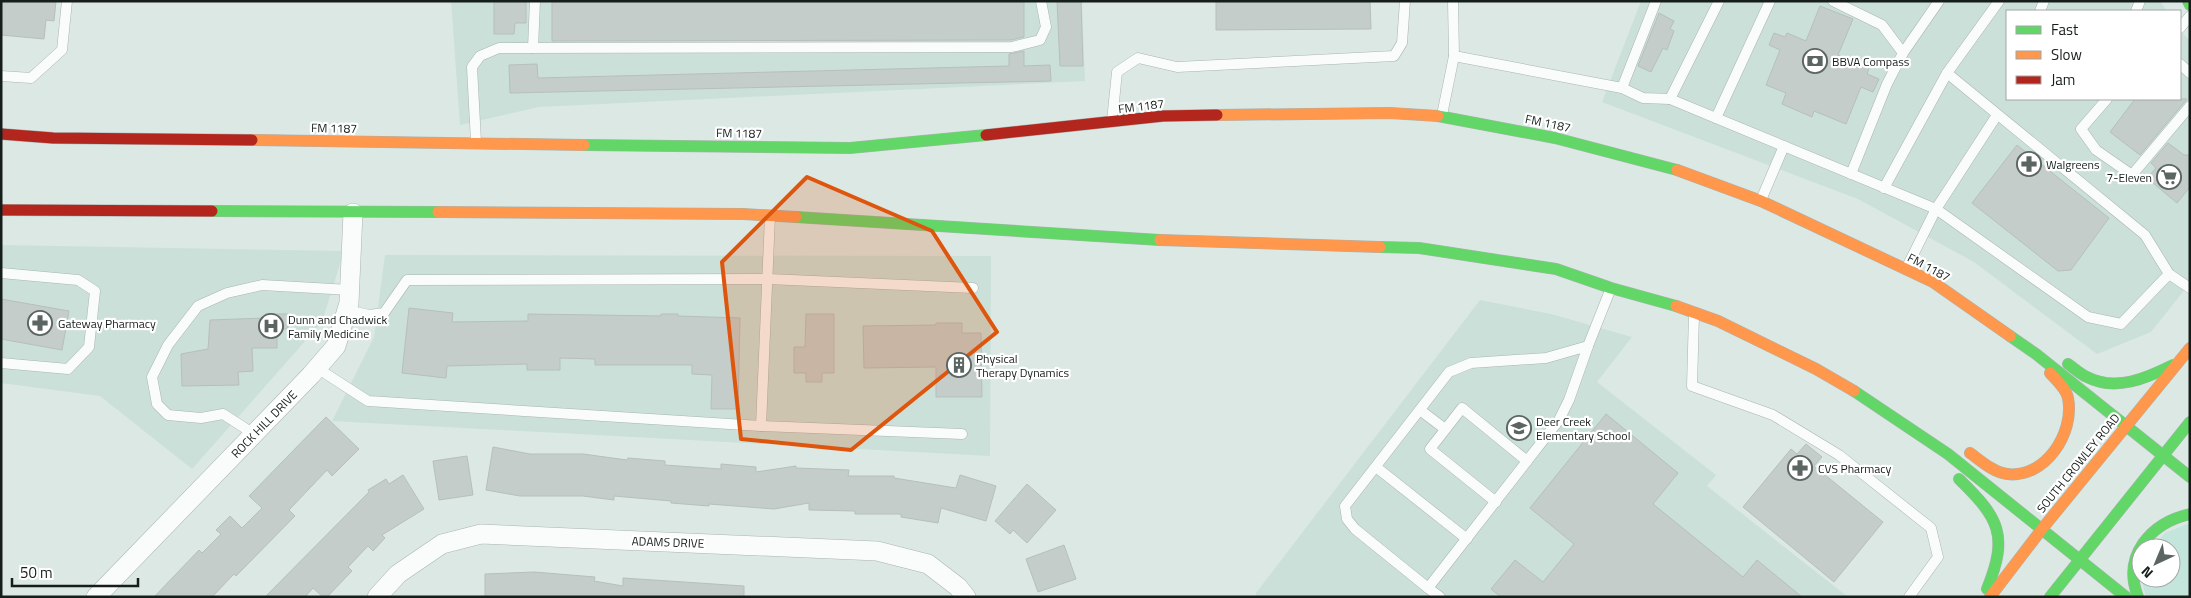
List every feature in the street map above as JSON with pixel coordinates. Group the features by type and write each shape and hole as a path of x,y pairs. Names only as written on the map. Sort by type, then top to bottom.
{"main road":[{"path":"2188,1 2190,5"},
{"name":"FM 1187","path":"1,134 54,138 850,148 1173,116 1390,113 1442,116 1555,138 1671,169 1761,201 1933,282 2036,354 2190,477"},
{"path":"1,210 770,215 1169,241 1420,248 1556,269 1611,288 1680,306 1718,321 1816,369 1864,397 1948,454 2126,597"},
{"path":"1933,282 1954,284 2091,379 2109,384 2150,378 2180,361"},
{"path":"1680,306 1712,306 1735,316"},
{"name":"SOUTH CROWLEY ROAD","path":"1990,597 2042,529 2190,348"},
{"path":"1963,447 1994,470 2009,474 2020,474 2035,469 2054,452 2063,438 2067,424 2068,397 2036,354"},
{"path":"2050,597 2190,422"},
{"path":"1948,454 1952,472 1976,496 1997,527 2000,548 1997,566 1984,597"},
{"path":"2138,597 2132,582 2132,569 2142,544 2164,522 2174,516 2190,514"}],"street":[{"name":"ROCK HILL DRIVE","path":"96,597 254,434 336,346 347,310 350,290 353,213"},
{"name":"ADAMS DRIVE","path":"377,597 398,574 442,544 481,534 877,551 928,564 958,587 966,597"}],"lane":[{"path":"1,76 31,78 62,50 67,1"},
{"path":"533,48 535,1"},
{"path":"476,143 472,67 480,56 499,48 1012,47 1040,40 1046,27 1041,1"},
{"path":"1112,123 1117,72 1138,58 1178,67 1394,56 1402,43 1405,1"},
{"path":"1442,116 1454,56 1453,1"},
{"path":"1622,88 1656,1"},
{"path":"1670,99 1719,1"},
{"path":"1716,118 1770,1"},
{"path":"1833,1 1882,25 1904,53"},
{"path":"1851,174 1887,84 1904,53 1939,1"},
{"path":"1884,188 1947,73 1999,1"},
{"path":"2181,27 2190,16"},
{"path":"1454,56 1622,88 1643,98 1670,99 1936,209 2088,317 2121,324 2169,274"},
{"path":"1947,73 2145,235 2169,274 2190,288"},
{"path":"2106,100 2081,130 2096,150 2132,176 2190,106"},
{"path":"1905,270 1936,209 1997,115"},
{"path":"1761,201 1784,146"},
{"path":"761,426 770,215"},
{"path":"1,273 78,280 95,290 89,347 68,369 1,363"},
{"path":"347,310 369,315 384,313 407,280 768,279 973,288"},
{"path":"254,434 223,414 201,418 168,415 157,404 152,376 168,345 198,306 227,293 262,285 350,290"},
{"path":"1428,588 1559,420 1569,400 1611,288"},
{"path":"1694,312 1692,386 1773,414 1839,455 1931,528 1938,557 1910,597"},
{"path":"1440,597 1355,529 1347,519 1345,506 1450,372 1471,363 1546,358 1588,346"},
{"path":"317,368 368,401 761,426 962,434"},
{"path":"1496,502 1430,449 1445,429 1462,408 1527,461"},
{"path":"1420,410 1445,429"},
{"path":"1376,467 1467,539"}],"highlighted area":[{"path":"807,177 932,231 997,332 851,450 741,439 722,262"}],"shaded area":[{"path":"451,1 1082,1 1085,81 539,107 460,125"},
{"path":"1641,1 2160,1 2166,10 2006,10 2006,100 2181,100 2181,31 2190,41 2190,283 2151,332 2097,354 1974,262 1858,199 1602,102"},
{"path":"1,245 344,251 322,322 192,469 100,396 1,383"},
{"path":"385,255 991,256 990,456 332,421 374,337"},
{"name":"Deer Creek Elementary School","path":"1480,300 1551,314 1632,337 1597,382 1716,475 1707,486 1848,597 1256,597 1256,593"},
{"path":"2190,523 2190,597 2146,597 2144,588 2181,588 2181,538 2161,538 2165,533"}],"building":[{"path":"1,1 56,1 54,21 46,20 44,39 1,35"},
{"path":"494,1 526,1 526,23 515,23 514,34 494,34"},
{"path":"552,1 1024,1 1024,37 1011,40 552,41"},
{"path":"1057,1 1081,1 1083,66 1060,66"},
{"path":"1216,1 1370,1 1371,29 1216,30"},
{"name":"BBVA Compass","path":"1820,6 1853,19 1838,55 1869,68 1867,74 1879,79 1873,92 1861,87 1846,124 1814,111 1812,117 1782,104 1786,93 1766,85 1780,50 1769,45 1774,33 1785,37 1787,33 1806,41"},
{"path":"1659,13 1674,21 1670,29 1674,31 1667,50 1663,48 1651,72 1638,66"},
{"path":"1024,51 1024,66 1050,65 1051,81 510,93 509,65 537,64 538,78 1009,66 1009,54"},
{"path":"2187,99 2140,155 2110,132 2134,100"},
{"name":"7-Eleven","path":"2168,143 2184,155 2190,155 2190,187 2177,203 2147,178 2156,168 2151,163"},
{"name":"Walgreens","path":"2017,145 2109,218 2071,270 2058,271 1972,203"},
{"path":"1,299 69,311 62,350 1,339"},
{"path":"409,308 453,313 452,322 528,321 528,314 661,316 661,314 678,314 678,316 740,318 738,409 711,409 712,375 692,374 692,365 595,365 595,359 560,358 560,370 527,370 527,364 447,366 446,378 402,373"},
{"path":"265,314 288,314 288,329 277,329 277,348 252,348 253,371 238,372 239,385 182,386 181,354 208,349 210,320 266,318"},
{"path":"806,314 834,314 834,373 822,373 822,382 806,382 806,373 794,373 794,347 805,347"},
{"path":"936,323 962,323 962,333 981,333 982,397 936,397 936,367 864,368 863,326 936,325"},
{"path":"1606,414 1678,473 1653,504 1743,577 1757,560 1802,597 1501,597 1491,589 1515,560 1543,582 1574,544 1530,508"},
{"path":"326,417 359,449 332,476 327,470 289,510 295,516 236,576 234,574 212,597 154,597 199,550 202,553 221,534 216,530 230,516 242,528 262,508 249,496"},
{"name":"CVS Pharmacy","path":"1806,444 1822,457 1814,466 1883,522 1834,582 1743,507 1791,449 1797,454"},
{"path":"493,447 530,454 583,454 627,460 628,458 665,461 665,465 721,469 721,464 756,467 756,472 796,466 796,468 849,470 848,476 894,476 894,478 956,488 960,475 996,486 986,521 941,508 938,523 901,517 901,514 855,514 855,511 809,510 809,503 774,509 671,503 671,501 614,496 614,500 583,496 520,496 486,490"},
{"path":"467,456 473,495 439,500 433,461"},
{"path":"403,475 424,509 382,535 385,538 373,551 368,546 348,567 352,571 327,597 323,597 313,588 305,597 265,597 369,492 368,490 386,479 389,484"},
{"path":"1027,484 1056,510 1027,543 1013,530 1010,534 995,521"},
{"path":"1064,545 1076,579 1038,592 1026,559"},
{"path":"534,572 595,577 594,581 623,586 623,578 744,586 744,597 485,597 485,574"}],"traffic: fast":[{"path":"2188,1 2190,5"},
{"path":"1438,116 1555,138 1677,170"},
{"path":"584,145 850,148 986,135"},
{"path":"212,211 438,212"},
{"path":"796,217 1160,240"},
{"path":"1380,247 1419,248 1556,269 1611,288 1676,306"},
{"path":"2010,336 2036,354 2190,477"},
{"path":"2068,364 2087,377 2109,383 2131,382 2173,365"},
{"path":"1854,391 1948,454 2126,597"},
{"path":"2050,597 2190,422"},
{"path":"1959,479 1983,505 1996,528 1998,555 1987,589"},
{"path":"2138,597 2134,582 2134,568 2137,555 2143,544 2152,533 2163,525 2176,518 2190,514"}],"traffic: slow":[{"path":"1217,115 1390,113 1438,116"},
{"path":"252,140 584,145"},
{"path":"1677,170 1761,201 1933,282 2010,336"},
{"path":"438,212 743,214 796,217"},
{"path":"1160,240 1380,247"},
{"path":"1676,306 1718,321 1816,369 1854,391"},
{"path":"1990,597 2042,529 2190,348"},
{"path":"1970,453 1992,469 2007,474 2021,474 2034,469 2045,461 2062,439 2069,412 2068,398 2065,391 2050,373"}],"traffic: jam":[{"path":"986,135 1163,116 1217,115"},
{"path":"1,134 53,138 252,140"},
{"path":"1,210 212,211"}],"place":[{"name":"BBVA Compass","path":"1815,61"},
{"name":"Walgreens","path":"2029,164"},
{"name":"7-Eleven","path":"2169,177"},
{"name":"Gateway Pharmacy","path":"40,323"},
{"name":"Dunn and Chadwick Family Medicine","path":"271,326"},
{"name":"Physical Therapy Dynamics","path":"959,365"},
{"name":"Deer Creek Elementary School","path":"1519,428"},
{"name":"CVS Pharmacy","path":"1800,468"}]}
